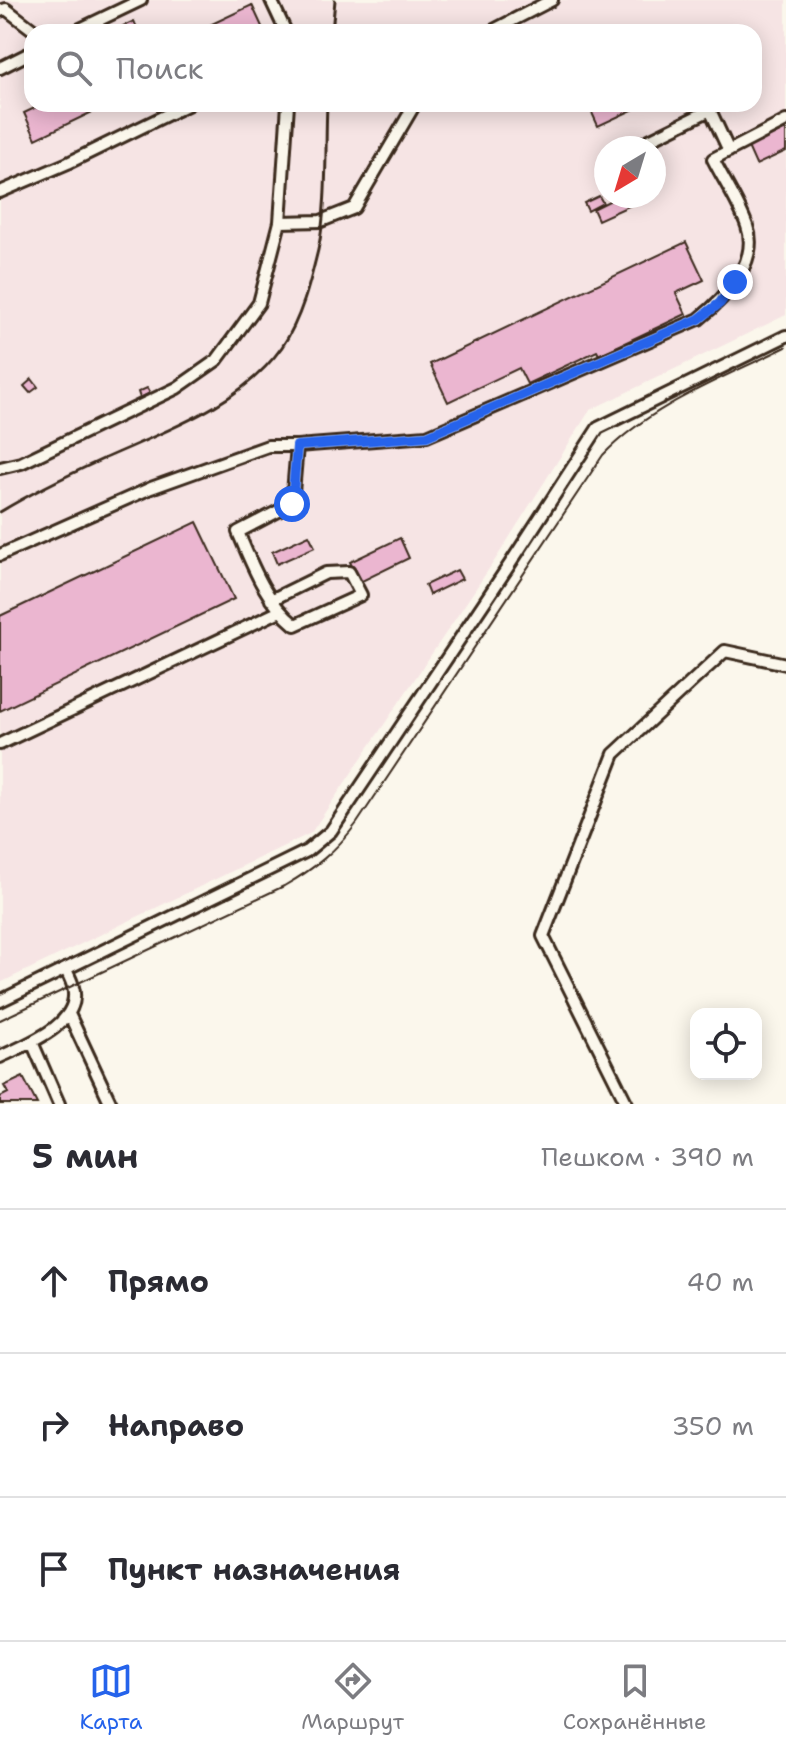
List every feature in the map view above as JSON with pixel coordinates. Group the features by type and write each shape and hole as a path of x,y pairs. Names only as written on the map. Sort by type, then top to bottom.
{"street":[{"path":"91,24 141,0"},
{"path":"271,0 282,24"},
{"path":"506,24 552,0"},
{"path":"0,11 6,9 26,24"},
{"path":"0,68 24,56"},
{"path":"0,192 173,112"},
{"path":"0,468 21,463 177,388 217,360 259,303 280,222 287,112"},
{"path":"280,222 321,221 354,208 410,112"},
{"path":"657,136 706,112"},
{"path":"711,112 729,151"},
{"path":"0,555 151,488 268,446 427,436 699,319 720,303 748,256 749,228 713,159 786,121"},
{"path":"0,1001 307,851 331,831 598,428 786,336"},
{"path":"271,600 326,573 349,572 361,595 295,625 278,612 271,600 238,532 292,504 297,446"},
{"path":"0,744 278,612"},
{"path":"627,1104 543,936 614,754 725,651 786,664"},
{"path":"0,1057 53,1030 69,1014 74,990 66,969"},
{"path":"69,1014 111,1104"},
{"path":"32,1042 59,1104"}],"shaded area":[{"path":"0,0 786,0 786,315 590,410 497,557 311,833 0,983"}],"building":[{"path":"252,5 261,24 212,24"},
{"path":"26,112 92,112 36,139"},
{"path":"592,112 628,112 598,126"},
{"path":"786,129 786,151 756,165 748,147"},
{"path":"594,198 594,208 588,211 584,203"},
{"path":"595,208 624,208 598,220"},
{"path":"686,242 704,280 676,293 686,314 599,355 597,351 527,384 519,368 448,402 430,364"},
{"path":"32,379 38,387 30,393 24,386"},
{"path":"147,388 150,393 140,398 138,392"},
{"path":"197,522 234,599 0,711 0,616"},
{"path":"309,535 315,547 277,564 272,552"},
{"path":"400,538 409,558 360,582 350,562"},
{"path":"457,570 462,579 429,595 425,585"},
{"path":"23,1077 37,1104 0,1104 0,1097 8,1093 4,1086"}],"tram line":[{"path":"0,1020 284,886 324,859 357,823 603,455 622,437 666,407 786,347"}],"railway":[{"path":"333,24 335,0"},
{"path":"0,512 224,401 265,367 282,347 300,313 318,250 325,196 327,112"}],"route":[{"path":"292,504 297,446 427,436 699,319 720,303 735,282"}]}
